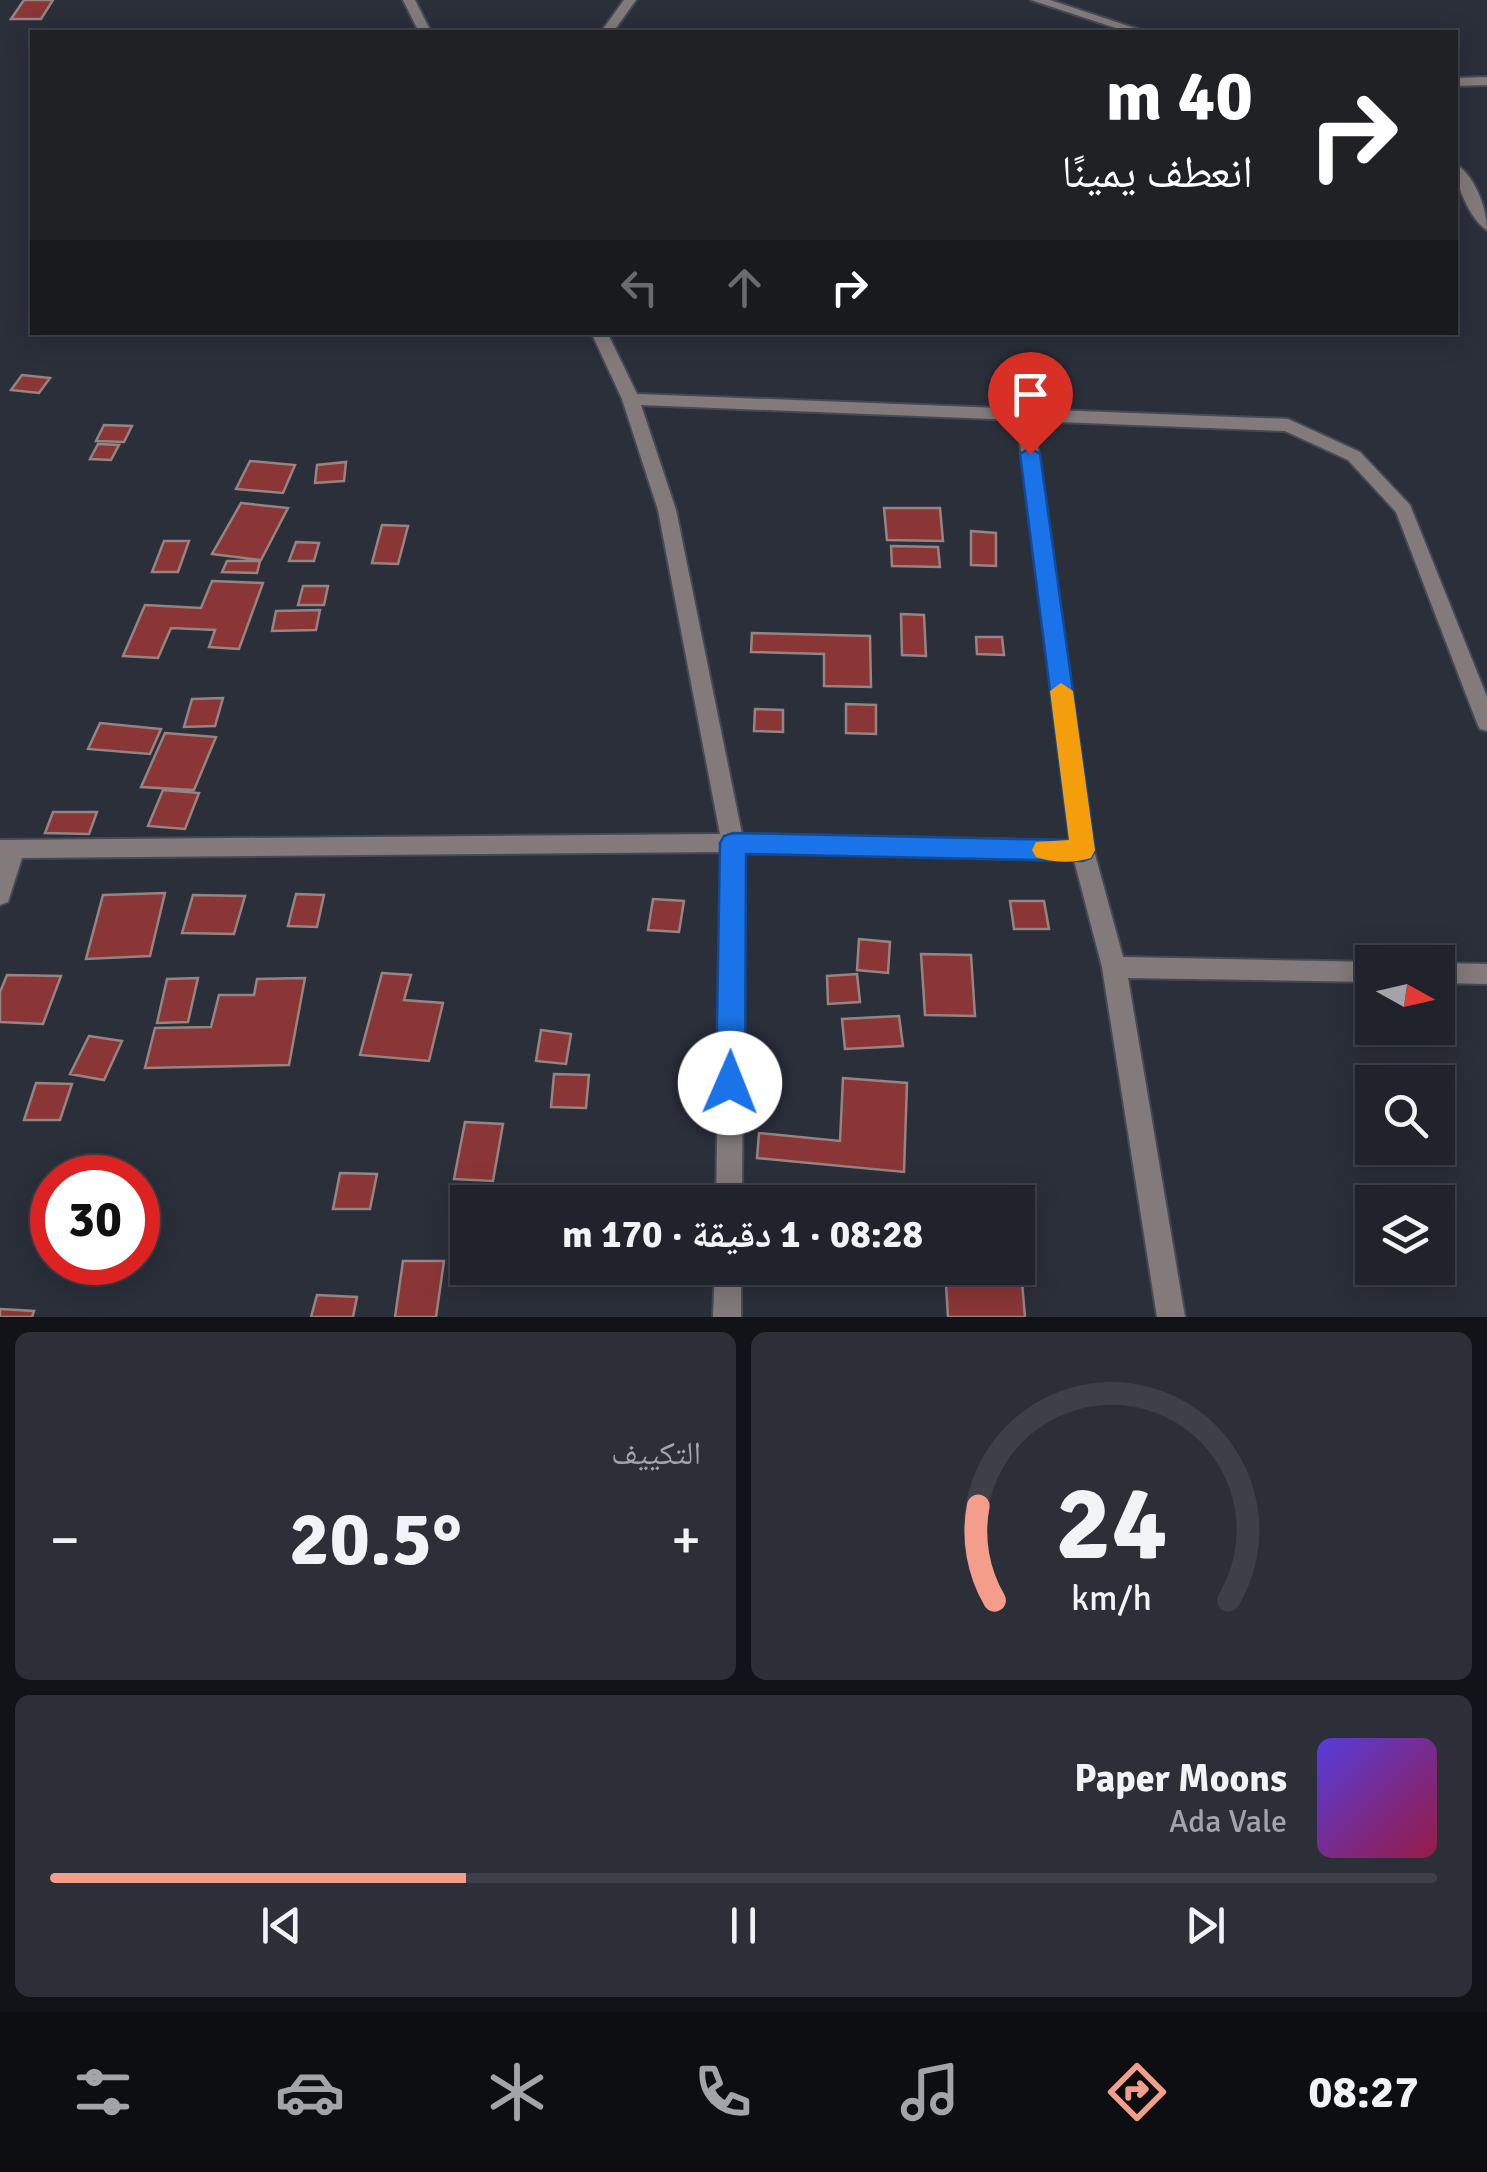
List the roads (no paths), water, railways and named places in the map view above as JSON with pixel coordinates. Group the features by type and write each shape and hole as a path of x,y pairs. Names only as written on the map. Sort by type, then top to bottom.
{"street":[{"path":"409,0 423,30"},
{"path":"608,30 630,0"},
{"path":"1037,0 1134,30"},
{"path":"1458,82 1487,81"},
{"path":"1458,173 1487,225"},
{"path":"600,335 631,399 667,510 733,843 729,1185"},
{"path":"631,399 1288,425 1354,456 1404,509 1487,723"},
{"path":"1025,414 1082,850 1114,968 1170,1317"},
{"path":"1464,666 1487,666"},
{"path":"0,895 7,849 733,843 1082,850"},
{"path":"1114,968 1355,972"},
{"path":"1455,973 1487,974"},
{"path":"727,1317 728,1285"}]}
